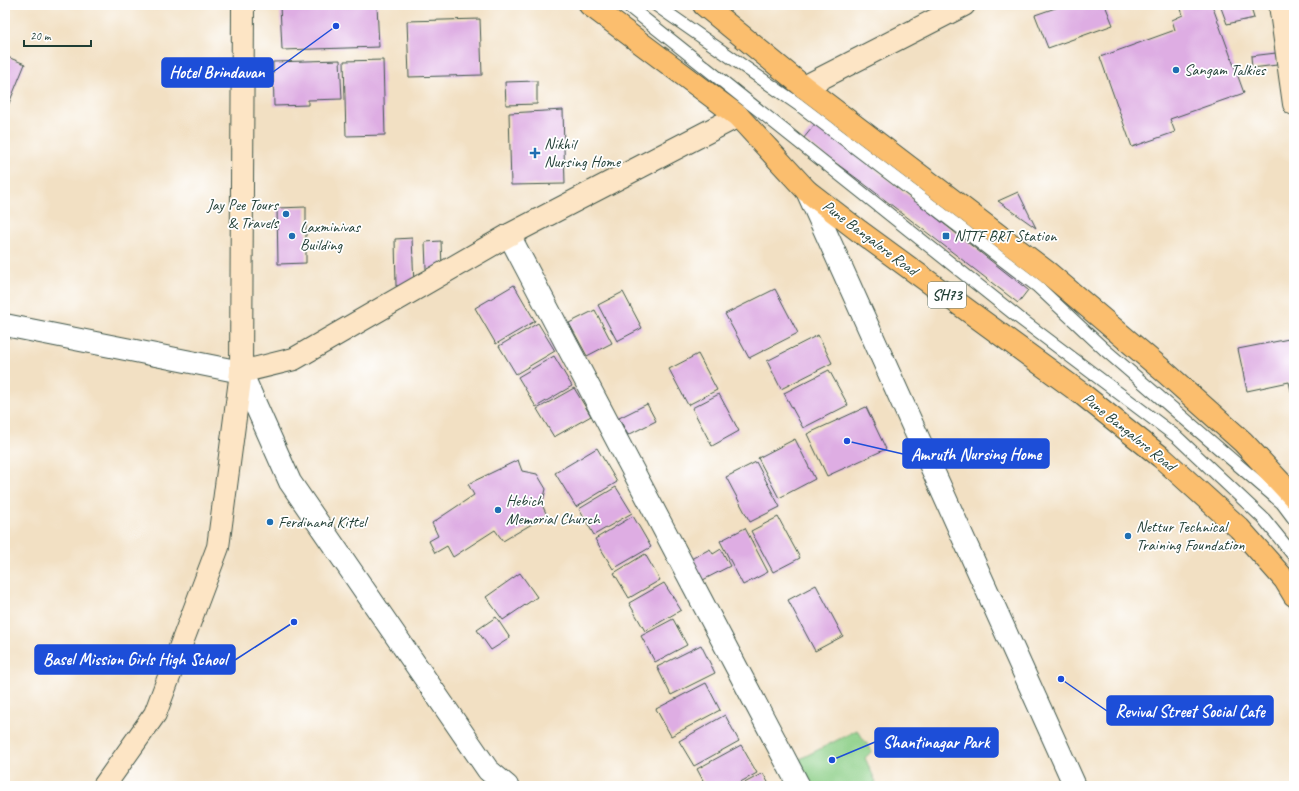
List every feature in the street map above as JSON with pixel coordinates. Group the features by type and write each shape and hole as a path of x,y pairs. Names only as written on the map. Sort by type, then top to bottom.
{"main road":[{"path":"104,786 155,714 218,546 242,372 243,5"},
{"name":"Pune Bangalore Road","path":"590,5 738,116 807,191 1082,394 1161,457 1239,528 1285,580 1294,595"},
{"path":"704,5 804,87 1047,272 1166,373 1243,442 1294,497"},
{"path":"804,87 964,5"},
{"path":"1280,5 1294,104"},
{"path":"242,372 294,359 509,235 738,116"}],"street":[{"path":"807,191 1075,786"},
{"path":"509,235 799,786"},
{"path":"5,325 242,372 290,482 488,770 507,786"}],"lane":[{"path":"627,5 1018,317 1177,437 1264,519 1294,556"},
{"path":"656,5 799,104 1037,286 1104,349 1282,504 1294,519"}],"green space":[{"path":"857,730 872,751 865,758 876,782 872,786 808,786 796,761"}],"building":[{"path":"280,5 377,5 379,47 282,50"},
{"path":"1064,5 1105,5 1113,25 1048,48 1035,15"},
{"path":"1193,5 1212,5 1244,93 1170,119 1175,132 1132,147 1100,57 1175,30 1172,20 1183,15 1181,9"},
{"path":"1220,5 1250,5 1254,18 1227,24"},
{"path":"480,19 482,75 409,77 407,21"},
{"path":"1276,53 1277,65 1252,68 1251,56"},
{"path":"5,56 25,64 5,113"},
{"path":"340,60 342,99 308,100 308,105 274,106 273,62"},
{"path":"383,60 385,135 346,136 344,61"},
{"path":"537,81 537,104 506,105 505,82"},
{"path":"563,110 565,184 511,185 509,113"},
{"name":"NTTF BRT Station","path":"816,123 1028,290 1018,303 863,183 803,139"},
{"path":"1018,192 1036,228 998,201"},
{"name":"Laxminivas Building","path":"306,207 306,263 278,264 277,208"},
{"path":"412,238 414,285 396,286 395,239"},
{"path":"441,241 442,268 426,269 425,242"},
{"path":"514,285 535,321 496,344 475,308"},
{"path":"775,289 798,333 749,358 725,314"},
{"path":"623,292 642,328 617,341 598,305"},
{"path":"595,310 612,343 587,356 569,323"},
{"path":"538,323 555,351 516,374 499,346"},
{"path":"818,335 832,363 781,389 767,361"},
{"path":"1294,338 1294,403 1289,382 1247,391 1238,349"},
{"path":"698,354 717,390 688,405 669,369"},
{"path":"554,356 572,386 536,407 518,377"},
{"path":"829,370 848,405 803,428 784,393"},
{"path":"574,388 591,416 554,437 537,409"},
{"path":"719,394 739,431 712,446 692,408"},
{"path":"647,404 656,421 628,435 619,418"},
{"path":"866,407 886,449 827,476 807,434"},
{"path":"795,439 815,479 779,498 758,458"},
{"path":"597,448 617,482 576,507 555,473"},
{"name":"Hebich Memorial Church","path":"518,460 522,471 537,474 546,489 542,505 547,515 503,541 495,530 453,557 447,546 435,553 429,541 438,536 432,523 474,495 468,484"},
{"path":"756,462 780,507 750,522 726,477"},
{"path":"616,487 632,513 594,535 579,509"},
{"path":"633,516 651,547 613,569 595,539"},
{"path":"778,517 800,558 773,572 751,531"},
{"path":"745,528 768,572 743,585 720,541"},
{"path":"710,549 713,554 721,549 730,566 703,580 691,559"},
{"path":"645,554 660,580 629,598 614,573"},
{"path":"520,573 537,597 503,620 486,597"},
{"path":"664,583 681,610 645,631 629,603"},
{"path":"816,585 843,636 815,651 788,600"},
{"path":"496,617 510,638 491,650 477,630"},
{"path":"673,619 687,645 655,662 641,636"},
{"path":"701,645 715,673 671,695 657,667"},
{"path":"706,683 720,710 671,736 656,709"},
{"path":"725,715 739,741 694,766 679,741"},
{"path":"741,745 757,773 733,786 706,786 697,769"},
{"path":"763,773 770,786 739,786"}],"place":[{"name":"Hotel Brindavan","path":"336,26"},
{"name":"Sangam Talkies","path":"1176,70"},
{"name":"Nikhil Nursing Home","path":"535,153"},
{"name":"Jay Pee Tours & Travels","path":"286,214"},
{"name":"Laxminivas Building","path":"292,236"},
{"name":"NTTF BRT Station","path":"946,236"},
{"name":"Amruth Nursing Home","path":"847,441"},
{"name":"Hebich Memorial Church","path":"498,510"},
{"name":"Ferdinand Kittel","path":"270,522"},
{"name":"Nettur Technical Training Foundation","path":"1128,536"},
{"name":"Basel Mission Girls High School","path":"294,622"},
{"name":"Revival Street Social Cafe","path":"1061,679"},
{"name":"Shantinagar Park","path":"832,760"}]}
